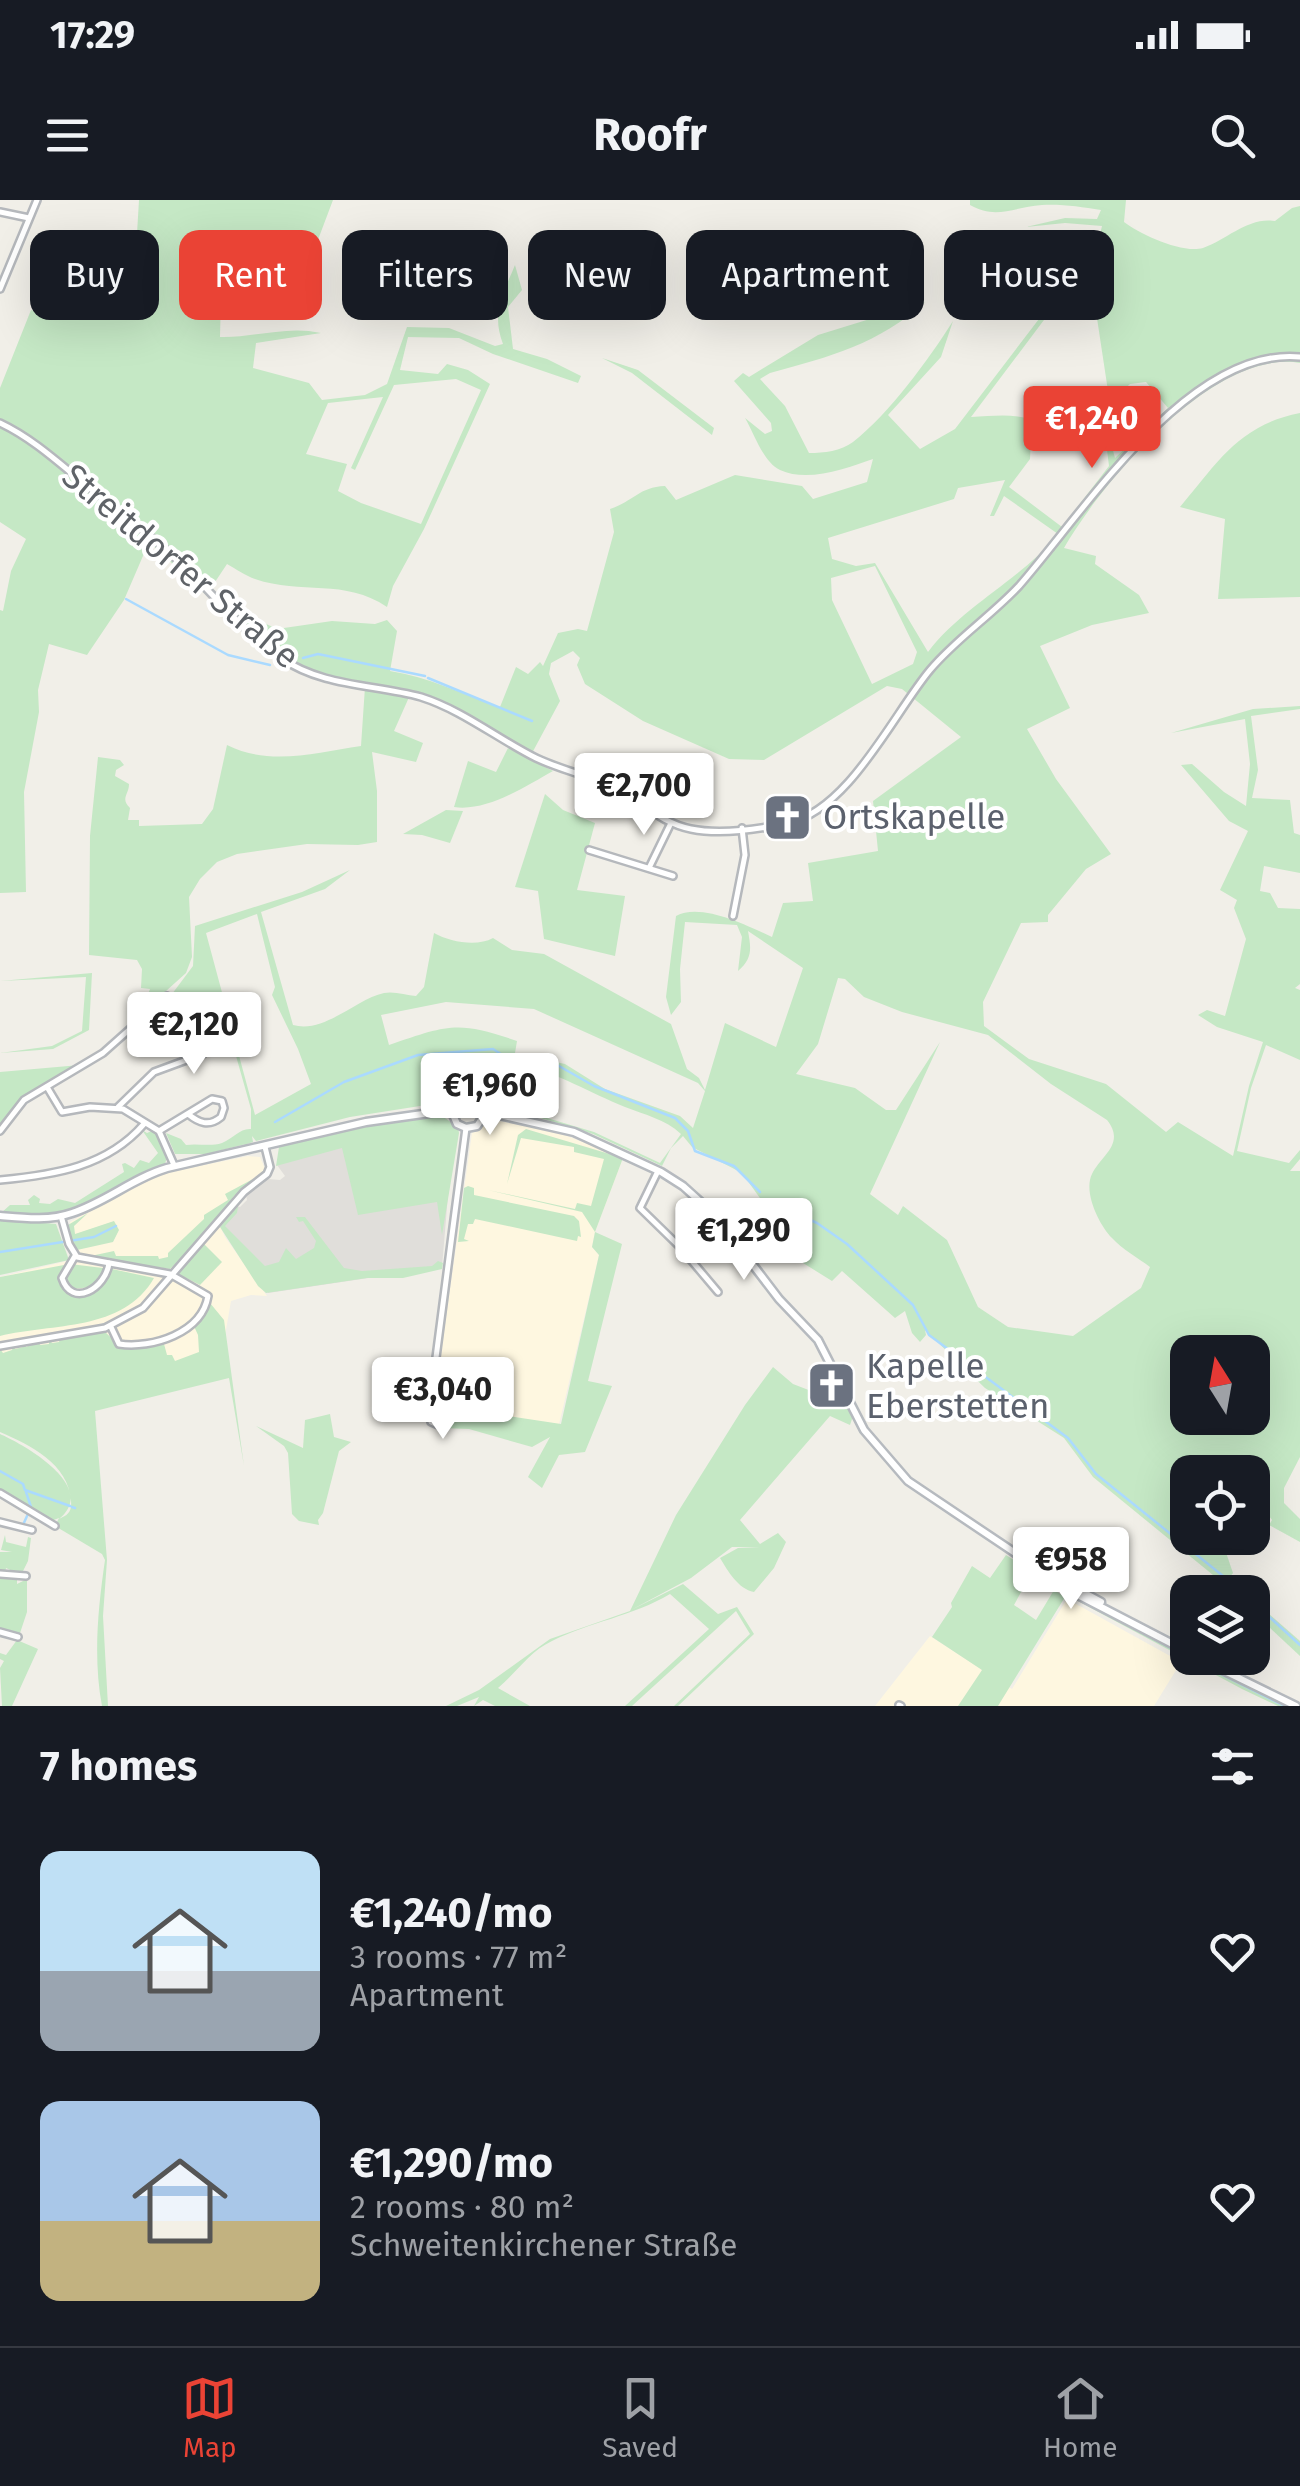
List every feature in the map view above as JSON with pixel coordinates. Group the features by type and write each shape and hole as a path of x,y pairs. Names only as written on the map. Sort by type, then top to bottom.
{"main road":[{"path":"451,1110 459,1096 470,1093 480,1097 486,1112"},
{"path":"451,1110 457,1124 466,1128 477,1126 486,1112"},
{"path":"0,1216 62,1216 86,1208 146,1174 174,1166 366,1122 451,1110"},
{"path":"486,1112 574,1132 658,1170 683,1186 710,1210 778,1299 818,1340 864,1430 902,1476 1042,1571 1170,1642"},
{"path":"1233,1675 1296,1706"}],"street":[{"path":"0,289 38,200"},
{"path":"0,212 28,218"},
{"name":"Streitdorfer Straße","path":"0,423 38,446 132,522 184,566 256,638 290,664 322,678 436,702 531,756 619,790 671,822 706,831 798,820 823,804 881,744 928,672 1016,589 1148,434 1192,394 1237,368 1276,358 1300,357"},
{"path":"649,868 671,822"},
{"path":"733,916 745,854 742,828"},
{"path":"589,850 673,876"},
{"path":"0,1131 24,1100 103,1053 166,996"},
{"path":"118,1107 154,1072 203,1054 197,1023"},
{"path":"47,1088 62,1112 118,1107 159,1131 174,1166"},
{"path":"159,1131 212,1099 222,1101 224,1108 221,1118 209,1124 188,1114"},
{"path":"0,1180 76,1168 118,1148 144,1124"},
{"path":"431,1398 443,1415 438,1425 429,1418 431,1398 466,1128"},
{"path":"0,1346 110,1327 142,1308 268,1172 265,1146"},
{"path":"658,1170 640,1208 718,1292"},
{"path":"62,1216 75,1256"},
{"path":"75,1256 62,1278 74,1292 99,1285 107,1276 109,1263"},
{"path":"75,1256 170,1274 208,1296 206,1306 188,1326 169,1338 138,1346 117,1343 110,1327"},
{"path":"0,1493 55,1526"},
{"path":"0,1522 32,1530"},
{"path":"0,1574 26,1576"},
{"path":"0,1632 18,1638"}],"shaded area":[{"path":"492,1120 552,1130 623,1158 595,1232 592,1247 599,1255 557,1433 438,1403 436,1389 472,1133"},
{"path":"453,1135 442,1267 268,1293 221,1225 247,1200 246,1195 253,1188 268,1179 280,1180 285,1176 277,1165 281,1153"},
{"path":"248,1156 260,1157 265,1169 216,1218 267,1296 251,1295 231,1301 222,1353 0,1392 0,1277 84,1257 72,1243 70,1222 151,1176"},
{"path":"1067,1599 1170,1656 1173,1675 1154,1706 875,1706 930,1636 1012,1689"}],"green space":[{"path":"139,200 333,200 322,230 179,230 179,320 220,320 220,337 296,330 321,333 256,343 253,368 309,383 322,400 365,395 387,384 407,327 449,328 495,346 503,344 498,320 508,320 508,307 513,349 547,359 581,376 578,383 459,338 408,337 400,370 438,374 447,364 468,370 490,384 424,529 393,586 387,607 355,593 272,584 227,564 211,588 238,615 247,615 277,629 332,621 375,624 387,620 397,631 390,671 500,707 516,667 528,674 540,662 543,666 558,633 587,631 614,532 610,509 649,489 665,486 676,500 735,475 802,486 813,499 867,482 873,459 815,475 780,470 764,454 745,418 765,434 772,431 771,423 734,381 743,373 749,377 818,335 867,320 902,320 833,355 760,379 785,406 809,453 838,449 867,430 920,369 953,321 941,357 888,415 920,449 955,429 1038,320 1044,320 971,417 1015,416 1042,424 1031,439 1030,459 1009,487 1062,527 1109,466 1104,425 1089,412 1108,391 1097,320 1114,320 1114,230 1065,223 1026,227 1065,218 1097,219 1101,210 1050,205 988,212 970,205 970,200 1126,200 1124,222 1162,242 1194,249 1256,222 1275,221 1300,206 1300,363 1267,364 1232,376 1198,397 1133,456 1064,548 1096,556 1095,564 1139,595 1149,613 1092,625 1040,646 1070,708 1027,729 1056,779 1111,854 1086,869 1048,915 1048,922 1021,923 983,1002 984,1026 1029,1059 1106,1084 1166,1132 1178,1122 1233,1156 1263,1042 1217,1027 1198,1015 1207,1010 1225,1016 1246,939 1234,908 1237,900 1220,890 1248,831 1229,821 1181,765 1192,764 1246,806 1250,764 1245,719 1171,733 1253,709 1300,706 1251,716 1258,770 1252,798 1290,800 1294,833 1300,835 1300,873 1264,866 1260,891 1270,893 1278,908 1300,909 1300,984 1295,988 1300,990 1300,1060 1266,1045 1251,1088 1237,1151 1289,1163 1300,1150 1300,1159 1290,1171 1300,1171 1300,1457 1284,1488 1284,1503 1300,1519 1300,1542 1270,1526 1270,1455 1170,1455 1170,1540 1093,1477 1064,1438 985,1388 925,1330 920,1342 912,1333 905,1311 895,1318 842,1271 832,1281 795,1258 763,1220 770,1212 742,1173 692,1147 683,1136 662,1166 593,1134 498,1105 473,1086 457,1089 439,1103 350,1117 256,1141 252,1136 253,1142 247,1144 252,1145 235,1149 246,1144 206,1154 175,1154 166,1133 186,1145 213,1145 251,1129 251,1109 223,1010 196,993 173,997 172,994 193,966 195,926 302,892 350,870 325,889 261,912 293,1025 316,1025 384,993 416,996 424,987 434,933 464,942 493,938 512,950 544,954 671,1024 687,1069 699,1078 705,1090 725,1023 776,1047 803,968 748,931 750,952 738,971 742,937 737,925 685,922 681,1002 671,1015 666,997 676,916 686,912 711,914 772,937 783,903 813,901 808,863 878,851 873,801 961,737 902,689 887,686 764,760 729,759 643,721 585,684 577,665 580,658 573,651 551,663 549,674 560,701 531,755 436,702 410,695 394,731 423,743 416,762 372,752 377,842 307,844 237,854 217,862 189,897 192,957 186,973 136,1018 135,1006 141,994 148,994 150,989 141,988 142,969 137,960 89,955 90,836 98,757 120,760 124,765 116,770 115,776 129,784 125,799 130,808 128,820 139,820 139,826 202,824 213,809 227,745 277,757 361,746 365,687 322,679 275,659 149,542 124,600 87,655 49,644 38,690 39,712 24,792 26,892 0,893 0,610 3,611 11,571 26,539 0,522 0,388 30,313 30,320 159,320 159,230 137,230","holes":["456,379 481,390 421,524 338,491 347,464 306,454 328,403 383,397 351,468 355,470 394,385","1146,382 1168,408 1115,458 1102,410 1130,384","1005,480 990,516 994,516 1004,496 1058,534 1027,565 958,620 928,652 875,563 856,566 832,559 828,538 954,499 958,488","875,566 917,652 913,664 872,684 832,600 831,578","257,914 275,987 272,995 311,1084 255,1115 206,933","838,978 845,979 864,997 902,1012 988,1035 1051,1084 1107,1120 1112,1128 1113,1143 1092,1174 1091,1199 1112,1238 1150,1267 1141,1288 1073,1336 1008,1327 978,1307 947,1240 903,1206 898,1215 870,1194 940,1042 896,1110 886,1110 855,1088 796,1074 818,1044","446,1002 534,1009 698,1083 705,1091 693,1128 680,1116 605,1089 565,1064 515,1053 517,1041 497,1034 466,1028 439,1029 389,1045 381,1015","522,1066 562,1078 681,1134 660,1163 594,1132 510,1107"]},
{"path":"515,265 522,290 508,307 508,282"},
{"path":"602,358 638,370 714,428 712,435 632,373"},
{"path":"1300,413 1300,597 1218,599 1225,519 1180,507 1245,436 1261,426"},
{"path":"508,748 553,771 493,802 454,807 468,761 496,772"},
{"path":"545,794 563,810 595,823 577,890 625,896 615,956 544,939 538,891 515,887"},
{"path":"446,810 463,811 450,843 403,834"},
{"path":"92,973 89,1030 53,1049 0,1053 52,1046 82,1031 86,977 0,981"},
{"path":"80,1065 28,1094 0,1126 0,1072"},
{"path":"442,1116 458,1127 459,1133 442,1235 437,1202 358,1215 342,1148 276,1166 279,1147 372,1124"},
{"path":"526,1129 623,1158 595,1232 582,1212 488,1190 575,1209 577,1203 591,1206 604,1159 574,1152 574,1147 521,1138 507,1184 518,1135"},
{"path":"142,1130 154,1130 165,1154 168,1153 165,1164 68,1212 0,1214 10,1205 30,1205 28,1200 34,1195 39,1203 50,1204 58,1199 75,1203 124,1172 122,1164 134,1168 140,1160 149,1163 158,1153"},
{"path":"253,1179 170,1269 86,1257 114,1251 116,1256 168,1257 204,1215 228,1200 225,1194"},
{"path":"464,1188 474,1188 474,1195 574,1216 579,1221 581,1237 577,1241 475,1219 468,1224 464,1239 469,1241 458,1242"},
{"path":"238,1206 225,1226 265,1266 279,1262 286,1248 296,1259 314,1248 316,1241 296,1217 305,1217 344,1268 362,1271 432,1266 438,1261 443,1263 442,1269 403,1278 367,1278 266,1293 220,1227"},
{"path":"88,1213 74,1226 75,1234 114,1221 119,1230 113,1242 77,1250 68,1225"},
{"path":"0,1219 56,1224 69,1260 0,1275"},
{"path":"595,1232 622,1244 588,1381 612,1386 585,1452 559,1455 542,1488 528,1477 550,1437 532,1447 469,1429 441,1428 448,1418 438,1403 436,1389 455,1396 458,1392 465,1402 475,1405 476,1411 561,1424 599,1255 592,1247"},
{"path":"204,1244 222,1262 200,1285 180,1275 178,1270"},
{"path":"70,1264 103,1268 103,1278 92,1287 72,1289 64,1278"},
{"path":"64,1265 60,1280 73,1292 95,1289 112,1269 154,1278 141,1295 106,1317 0,1336 0,1277"},
{"path":"210,1303 224,1320 244,1466 229,1378 95,1411 107,1560 103,1616 108,1706 102,1706 97,1651 105,1560 102,1554 55,1526 59,1518 51,1521 0,1491 0,1434 40,1457 65,1481 69,1492 69,1488 63,1476 56,1466 0,1432 0,1349 3,1353 14,1345 15,1349 25,1343 26,1347 39,1341 40,1345 49,1344 49,1339 59,1342 60,1338 104,1331 122,1348 164,1344 167,1355 175,1361 199,1352 193,1324"},
{"path":"773,1367 793,1384 845,1404 853,1416 850,1425 830,1416 740,1520 760,1544 778,1533 786,1542 774,1568 754,1592 748,1590 734,1579 720,1558 738,1548 760,1547 732,1547 691,1578 631,1610 683,1584 718,1614 737,1607 754,1634 674,1706 750,1634 736,1611 632,1706 625,1706 709,1629 670,1594 641,1608 566,1634 537,1650 498,1688 530,1706 495,1706 483,1700 474,1706 479,1697 446,1706 479,1690 550,1639 630,1611 676,1515"},
{"path":"330,1414 334,1437 351,1442 339,1451 319,1525 299,1521 292,1514 288,1453 256,1426 303,1448 305,1420"},
{"path":"5,1535 6,1542 26,1547 28,1537 31,1538 28,1561 21,1575 6,1568 5,1573 0,1573 0,1552 12,1552 1,1550"},
{"path":"1006,1555 1032,1572 1014,1605 1036,1620 1054,1590 1065,1597 998,1706 958,1706 982,1670 932,1637 972,1566 990,1578"},
{"path":"1188,1555 1227,1555 1233,1573 1213,1575"},
{"path":"0,1577 17,1579 17,1584 27,1579 27,1612 19,1636 0,1630"},
{"path":"1078,1596 1170,1650 1076,1600"},
{"path":"1270,1615 1300,1641 1300,1656 1270,1628"},
{"path":"17,1640 38,1649 12,1706 2,1706 0,1668 4,1661 0,1653 6,1655"},
{"path":"1216,1675 1224,1675 1290,1706 1278,1706"}],"waterway":[{"path":"126,599 228,655 270,665"},
{"path":"303,658 318,654 425,676"},
{"path":"428,678 532,721"},
{"path":"275,1122 344,1082 418,1055 493,1049 504,1056 545,1058 594,1086 675,1118 688,1131 695,1151 734,1166 760,1192"},
{"path":"775,1204 817,1223 847,1244 913,1305 929,1335 1068,1438 1096,1474 1222,1575"},
{"path":"0,1252 94,1237 116,1226"},
{"path":"93,1328 109,1323"},
{"path":"0,1343 85,1329"},
{"path":"0,1471 23,1484 25,1490 70,1506"},
{"path":"17,1529 31,1507 26,1492"},
{"path":"1049,1579 1071,1594"},
{"path":"1078,1599 1170,1648"},
{"path":"1270,1618 1300,1645"},
{"path":"1223,1675 1285,1706"}],"place":[{"name":"Ortskapelle","path":"788,817"},
{"name":"Kapelle Eberstetten","path":"831,1386"}]}
